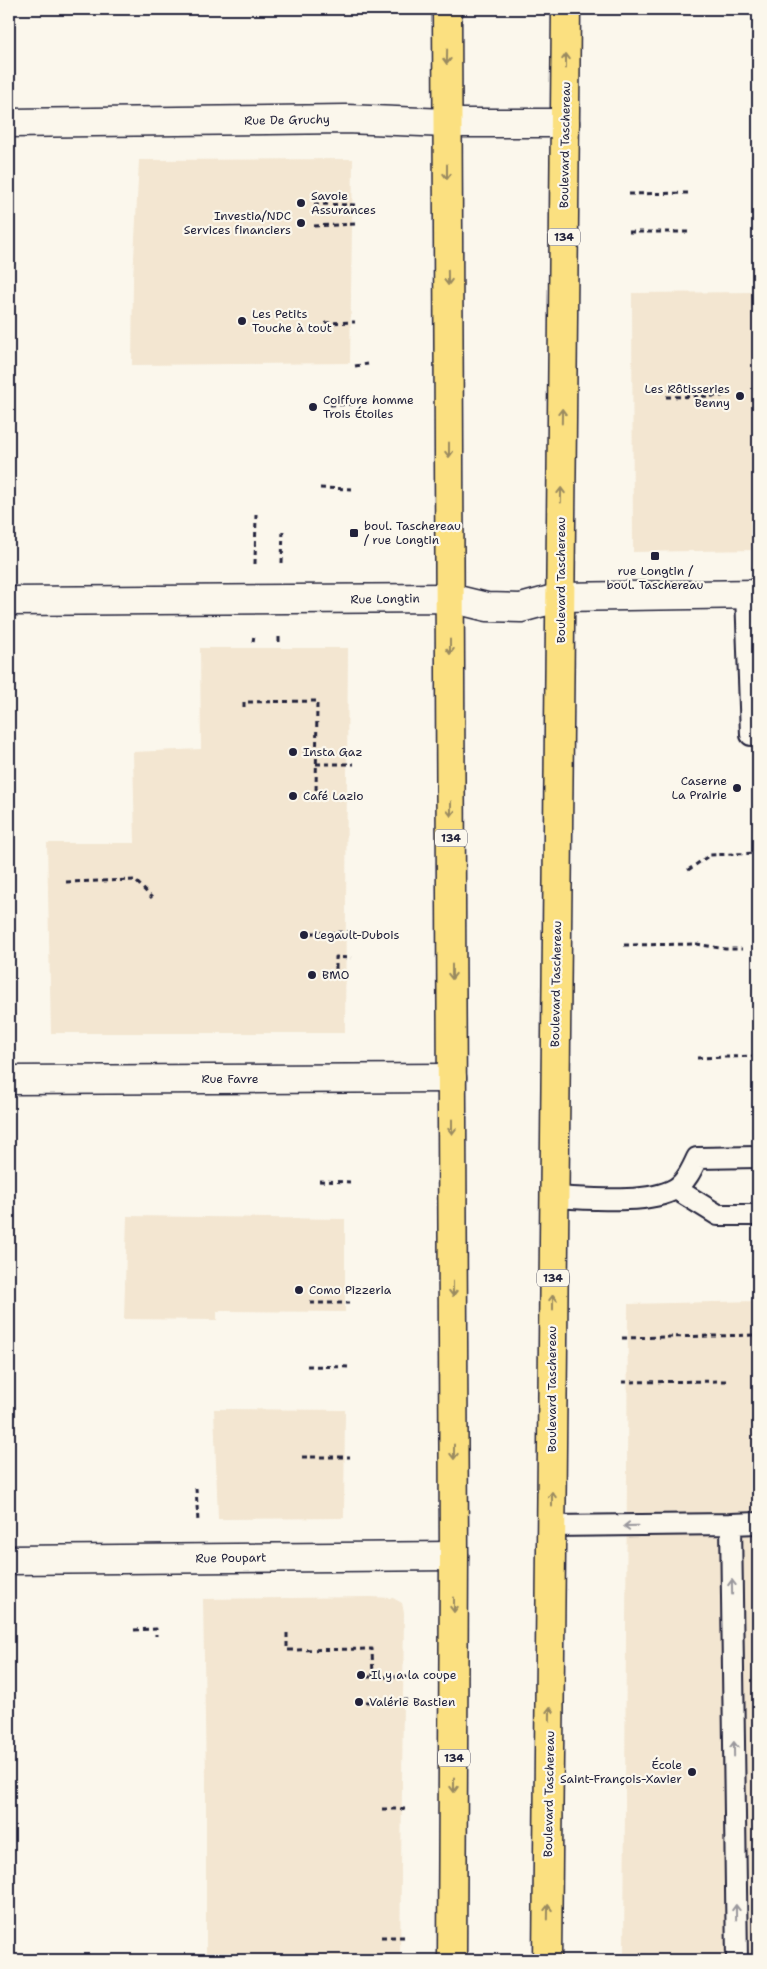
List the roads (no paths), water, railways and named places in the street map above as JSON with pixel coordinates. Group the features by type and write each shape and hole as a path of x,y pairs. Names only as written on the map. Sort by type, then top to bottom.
{"main road":[{"name":"134","path":"447,9 454,1556 452,1960"},
{"name":"Boulevard Taschereau","path":"547,1960 566,9"}],"street":[{"name":"Rue De Gruchy","path":"9,123 346,119 447,124 565,123"},
{"name":"Rue Longtin","path":"9,601 450,598 487,608 521,608 561,597 752,594"},
{"name":"Rue Favre","path":"9,1080 452,1078"},
{"name":"Rue Poupart","path":"9,1560 454,1556"}],"lane":[{"path":"751,735 752,594"},
{"path":"553,1197 623,1199 660,1194 676,1188 688,1176 697,1158 758,1157"},
{"path":"676,1188 718,1215 758,1215"},
{"path":"551,1526 758,1523"},
{"path":"731,1524 737,1960"}],"place":[{"name":"Savoie Assurances","path":"301,203"},
{"name":"Investia/NDC Services financiers","path":"301,223"},
{"name":"Les Petits Touche à tout","path":"242,321"},
{"name":"Les Rôtisseries Benny","path":"740,396"},
{"name":"Coiffure homme Trois Étoiles","path":"313,407"},
{"name":"boul. Taschereau / rue Longtin","path":"354,533"},
{"name":"rue Longtin / boul. Taschereau","path":"655,556"},
{"name":"Insta Gaz","path":"293,752"},
{"name":"Caserne La Prairie","path":"737,788"},
{"name":"Café Lazio","path":"293,796"},
{"name":"Legault-Dubois","path":"304,935"},
{"name":"BMO","path":"312,975"},
{"name":"Como Pizzeria","path":"299,1290"},
{"name":"Il y a la coupe","path":"361,1675"},
{"name":"Valérie Bastien","path":"359,1702"},
{"name":"École Saint-François-Xavier","path":"692,1772"}]}
